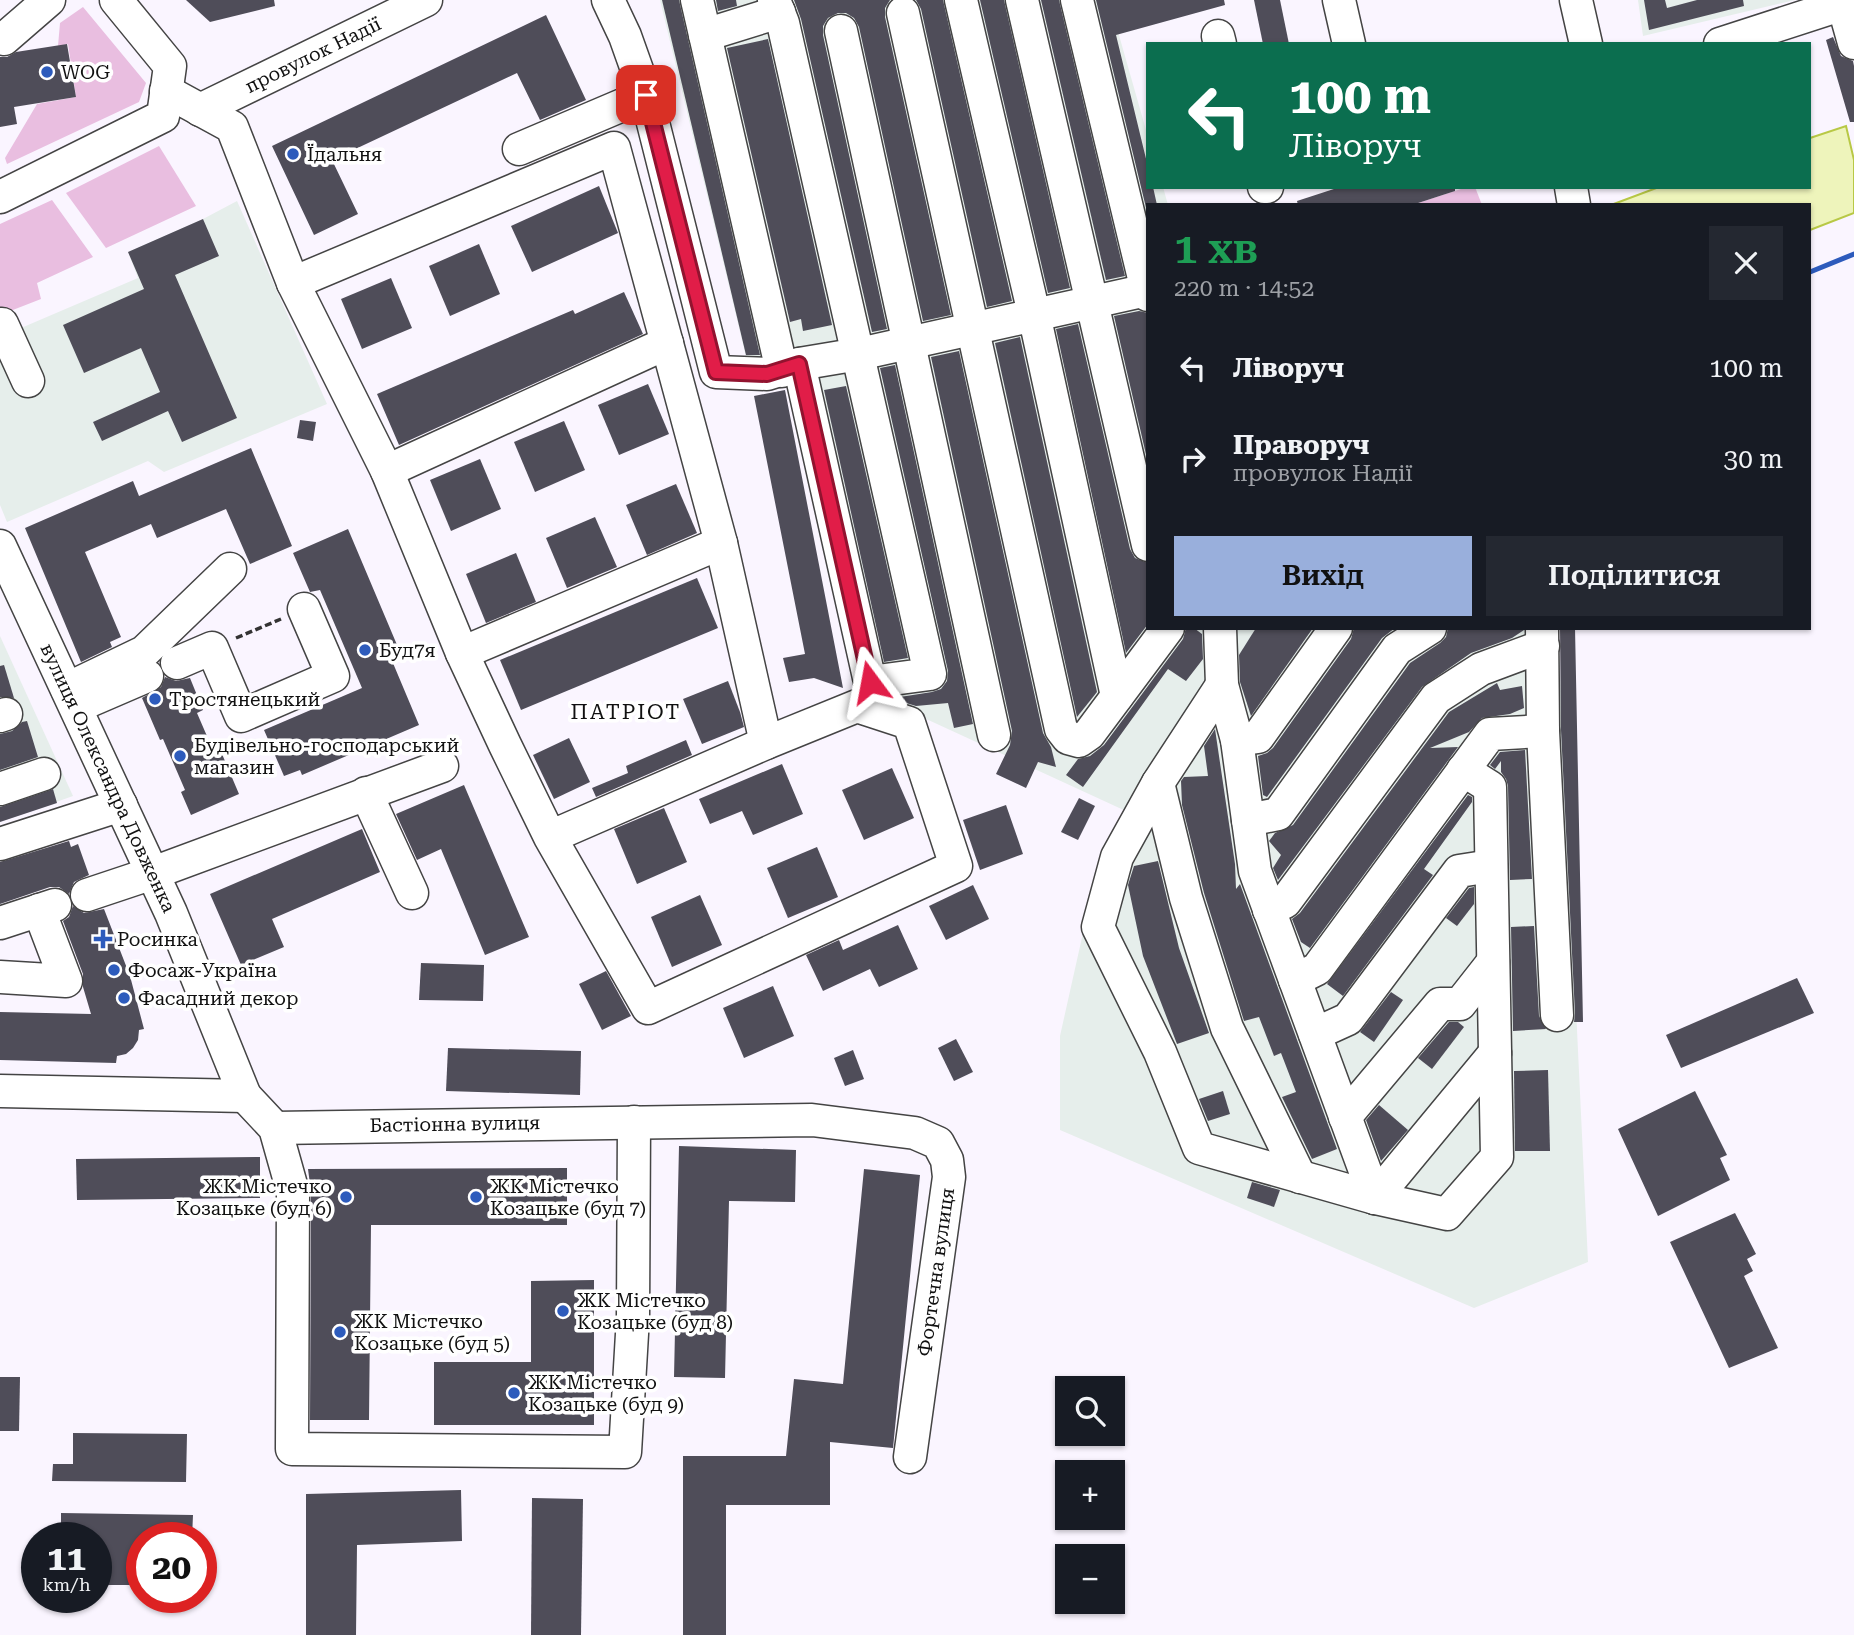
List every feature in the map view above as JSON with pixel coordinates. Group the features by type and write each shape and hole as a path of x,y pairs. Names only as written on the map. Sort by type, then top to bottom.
{"street":[{"path":"4,39 49,0"},
{"path":"5,188 163,116 170,66 116,0"},
{"name":"провулок Надії","path":"200,110 426,0"},
{"path":"697,0 705,35 870,682 930,674 859,354 777,6 705,35"},
{"path":"961,0 1034,314 1117,696"},
{"path":"1022,0 1146,536"},
{"path":"1077,0 1146,288"},
{"path":"1339,0 1349,42"},
{"path":"1576,0 1586,42"},
{"path":"612,1 646,95 716,372 767,374 1091,301 1146,292"},
{"path":"1726,42 1842,2 1854,43"},
{"path":"903,13 1063,734 1073,740 1085,738 1166,630"},
{"path":"841,31 994,735"},
{"path":"166,91 232,128 293,283 387,471 462,653 550,837 648,1008 956,866 909,723 858,706 550,837"},
{"path":"519,149 646,95"},
{"path":"293,283 614,148 721,543 766,743"},
{"path":"0,324 28,381"},
{"path":"387,471 667,343"},
{"path":"462,653 721,543"},
{"name":"вулиця Олександра Довженка","path":"0,545 153,873 245,1096"},
{"path":"71,698 144,652 230,569"},
{"path":"177,663 212,648 241,716 333,676 304,608"},
{"path":"1220,630 1222,685 1237,740 1255,871 1375,1198"},
{"path":"1237,740 1258,737 1335,630"},
{"path":"1248,820 1278,814 1397,649 1427,630"},
{"path":"1269,910 1285,902 1436,698 1481,669 1542,637 1543,731 1557,1015"},
{"path":"71,698 147,676"},
{"path":"1222,685 1158,783 1117,857 1098,927 1160,1052 1199,1148 1375,1198 1447,1214 1497,1157 1490,787 1463,771"},
{"path":"1295,980 1317,969 1490,734 1543,731"},
{"path":"87,895 442,766"},
{"path":"0,789 44,774"},
{"path":"1158,783 1186,898 1227,1028 1300,1177"},
{"path":"366,793 412,893"},
{"path":"0,844 121,804"},
{"path":"1315,1034 1348,1019 1459,870 1491,866"},
{"path":"0,923 47,908 66,981 0,977"},
{"path":"1345,1117 1440,1004 1460,1004 1493,962"},
{"path":"1375,1198 1495,1053"},
{"path":"0,1091 245,1096 275,1128 293,1192 292,1449 625,1452 633,1317 634,1122"},
{"name":"Фортечна вулиця","path":"634,1122 812,1120 915,1133 938,1143 947,1160 949,1177 910,1457"},
{"name":"Бастіонна вулиця","path":"275,1128 634,1122"}],"path":[{"path":"212,648 304,608"}],"shaded area":[{"path":"660,0 1109,0 1146,130 1146,189 1164,189 1167,203 1146,203 1146,630 1558,630 1588,1262 1474,1308 1060,1130 1060,1036 1087,915 1128,812 861,689 799,356 748,365"},
{"path":"1638,0 1795,0 1643,36"},
{"path":"83,7 146,83 139,102 7,164 5,158 37,104 76,97 68,44 58,46 60,23"},
{"path":"1846,126 1854,160 1854,213 1811,230 1811,203 1616,203 1654,189 1811,189 1811,138"},
{"path":"159,146 196,206 106,248 66,193"},
{"path":"1461,189 1476,189 1481,203 1418,203"},
{"path":"52,200 93,257 37,283 41,299 0,315 0,224"},
{"path":"237,201 327,404 164,472 148,461 7,522 0,505 0,337 138,278 128,252"},
{"path":"0,636 73,796 0,822"}],"building":[{"path":"186,0 274,0 275,6 210,22"},
{"path":"662,0 679,0 760,355 746,355"},
{"path":"716,0 736,0 737,6 718,11"},
{"path":"794,0 890,0 885,8 885,17 951,315 923,321 859,27 854,18 846,13 838,13 828,18 823,26 823,35 887,329 872,332 801,19"},
{"path":"916,0 943,0 1012,301 987,307 921,9"},
{"path":"980,0 1004,0 1070,288 1048,293"},
{"path":"1041,0 1059,0 1125,276 1106,280"},
{"path":"1096,0 1224,0 1225,5 1116,35 1146,159 1146,189 1153,189 1157,203 1146,203 1146,208"},
{"path":"1254,0 1280,0 1289,42 1263,42"},
{"path":"1644,0 1665,0 1667,8 1697,0 1743,0 1744,6 1649,30"},
{"path":"546,15 586,100 540,120 517,73 332,160 358,214 314,235 272,146"},
{"path":"1833,37 1841,56 1853,61 1854,122 1850,122 1826,40"},
{"path":"768,39 832,325 803,331 801,319 790,322 727,48"},
{"name":"WOG","path":"67,44 76,97 14,107 17,124 0,127 0,57"},
{"path":"599,186 618,233 532,272 511,226"},
{"path":"1334,189 1455,189 1418,203 1297,201"},
{"path":"203,219 219,256 175,275 237,418 182,442 168,411 102,441 93,422 160,392 141,348 84,373 63,325 144,289 128,252"},
{"path":"479,244 500,294 450,316 429,266"},
{"path":"391,278 412,328 362,349 341,299"},
{"path":"624,292 643,334 399,445 377,394 573,310 575,314"},
{"path":"1139,311 1146,313 1146,454 1114,316"},
{"path":"1078,324 1130,549 1135,558 1146,562 1146,627 1126,653 1056,329"},
{"path":"1020,337 1097,692 1077,717 995,343"},
{"path":"959,351 1043,733 1051,747 1056,767 1038,762 1026,788 996,774 1010,745 1012,731 931,357"},
{"path":"895,365 973,724 954,728 948,703 916,706 900,701 900,697 941,689 947,681 948,671 880,368"},
{"path":"648,384 669,434 619,455 598,405"},
{"path":"846,386 908,658 884,662 824,390"},
{"path":"785,390 843,688 814,678 789,682 783,658 805,654 754,396"},
{"path":"300,420 316,422 313,441 297,438"},
{"path":"564,421 585,470 535,492 514,442"},
{"path":"251,448 292,546 250,564 226,509 157,538 151,524 85,552 121,637 110,642 112,647 81,662 25,528 133,481 139,496"},
{"path":"480,459 501,509 451,531 430,480"},
{"path":"676,484 697,533 647,555 626,505"},
{"path":"595,517 617,567 567,588 546,538"},
{"path":"348,529 400,652 390,656 419,725 302,775 300,770 284,776 264,730 362,688 320,590 310,592 293,553"},
{"path":"516,553 536,602 486,623 466,574"},
{"path":"697,578 718,628 521,710 500,660"},
{"path":"1185,630 1197,630 1202,634 1203,659 1186,681 1168,669 1083,787 1066,775 1078,759 1090,756 1104,745 1183,639"},
{"path":"1255,630 1312,630 1251,716 1240,682 1239,655"},
{"path":"1353,630 1392,630 1382,638 1267,797 1263,795 1258,756 1273,748 1351,639"},
{"path":"1448,630 1524,630 1512,638 1471,653 1422,687 1278,880 1273,868 1281,855 1269,841 1275,833 1293,825 1410,663 1446,637"},
{"path":"1560,630 1575,630 1583,1022 1574,1022 1561,730"},
{"path":"4,665 14,698 0,697 0,666"},
{"path":"165,677 176,681 190,678 203,710 197,713 216,757 222,754 239,794 191,815 181,792 185,790 142,698 161,687"},
{"path":"728,681 744,727 702,744 683,699"},
{"path":"1497,683 1500,690 1522,686 1524,708 1510,714 1482,718 1469,732 1430,748 1458,747 1310,948 1301,942 1292,919 1300,913 1449,712"},
{"path":"27,721 38,757 0,770 0,734 12,731"},
{"path":"1215,729 1235,864 1236,889 1240,884 1337,1149 1312,1159 1282,1097 1296,1092 1281,1053 1274,1056 1259,1017 1244,1021 1204,893 1182,805 1181,781 1184,777 1208,776 1204,746"},
{"path":"569,738 590,782 554,799 533,755"},
{"path":"686,740 692,755 596,797 592,788 628,773 626,766"},
{"path":"1525,750 1532,879 1510,880 1508,786 1501,772 1501,761 1495,769 1490,765 1500,752"},
{"path":"782,764 803,814 753,835 742,811 710,824 699,799"},
{"path":"892,768 914,818 864,840 842,790"},
{"path":"464,785 529,937 485,955 441,849 417,860 396,814"},
{"path":"53,789 57,803 0,822 0,807"},
{"path":"1468,795 1472,797 1472,802 1424,869 1433,875 1343,996 1327,984"},
{"path":"1079,798 1095,806 1078,840 1061,832"},
{"path":"1006,805 1023,854 980,870 963,820"},
{"path":"664,808 687,862 637,884 614,829"},
{"path":"362,829 380,872 272,919 284,947 241,965 210,894"},
{"path":"69,841 71,847 78,844 89,875 74,882 69,894 59,887 50,887 0,904 0,862"},
{"path":"817,847 838,897 788,918 767,868"},
{"path":"1158,861 1179,948 1209,1033 1177,1044 1143,956 1128,885 1134,866"},
{"path":"973,885 989,919 946,940 929,906"},
{"path":"1474,887 1474,904 1457,926 1446,918 1469,888"},
{"path":"700,895 722,945 672,967 651,917"},
{"path":"73,906 84,913 104,909 130,976 144,1029 139,1030 138,1040 133,1048 126,1054 117,1056 116,1063 0,1060 0,1012 91,1014 83,987 83,974 63,921 69,917"},
{"path":"898,925 918,969 879,987 870,969 823,991 806,955 839,940 843,950"},
{"path":"1534,926 1539,1016 1546,1029 1513,1031 1511,927"},
{"path":"421,963 484,965 483,1001 419,1000"},
{"path":"606,971 631,1016 602,1030 579,984"},
{"path":"1797,978 1814,1013 1681,1068 1666,1035"},
{"path":"773,986 794,1036 744,1058 723,1008"},
{"path":"1391,992 1403,1000 1374,1042 1360,1032"},
{"path":"1449,1022 1458,1022 1464,1027 1432,1069 1418,1058"},
{"path":"956,1039 973,1072 954,1081 938,1048"},
{"path":"448,1048 581,1051 580,1095 446,1091"},
{"path":"853,1050 864,1079 845,1086 834,1058"},
{"path":"1548,1070 1550,1151 1515,1151 1514,1071"},
{"path":"1223,1091 1230,1114 1208,1121 1199,1099"},
{"path":"1695,1091 1727,1155 1720,1158 1730,1180 1658,1216 1618,1129"},
{"path":"1379,1105 1408,1130 1381,1161 1366,1120"},
{"path":"679,1146 796,1150 795,1202 729,1201 725,1378 674,1377"},
{"path":"260,1157 260,1198 77,1200 76,1159"},
{"path":"567,1168 567,1225 371,1225 369,1420 310,1420 311,1192 308,1169"},
{"path":"864,1169 920,1175 893,1448 830,1442 830,1505 726,1505 726,1635 683,1635 683,1456 786,1456 794,1379 843,1384"},
{"path":"1252,1182 1280,1190 1274,1207 1247,1198"},
{"path":"1735,1213 1756,1254 1747,1259 1753,1271 1744,1276 1778,1348 1729,1368 1670,1242"},
{"name":"ЖК Містечко Козацьке (буд 9)","path":"594,1280 594,1425 434,1425 434,1362 531,1362 531,1281"},
{"path":"0,1377 20,1377 19,1431 0,1431"},
{"path":"73,1433 187,1434 186,1482 52,1481 53,1464 73,1464"},
{"path":"461,1490 462,1541 357,1545 356,1635 306,1635 306,1494"},
{"path":"532,1498 583,1499 581,1635 531,1635"},
{"path":"61,1513 193,1515 193,1522 126,1522 126,1585 112,1585 112,1522 61,1522"}],"railway":[{"path":"1811,272 1854,254"}],"place":[{"name":"WOG","path":"47,72"},
{"name":"Їдальня","path":"293,154"},
{"name":"Буд7я","path":"365,650"},
{"name":"Тростянецький","path":"155,699"},
{"name":"Будівельно-господарський магазин","path":"180,756"},
{"name":"Росинка","path":"103,939"},
{"name":"Фосаж-Україна","path":"114,970"},
{"name":"Фасадний декор","path":"124,998"},
{"name":"ЖК Містечко Козацьке (буд 6)","path":"346,1197"},
{"name":"ЖК Містечко Козацьке (буд 7)","path":"476,1197"},
{"name":"ЖК Містечко Козацьке (буд 8)","path":"563,1311"},
{"name":"ЖК Містечко Козацьке (буд 5)","path":"340,1332"},
{"name":"ЖК Містечко Козацьке (буд 9)","path":"514,1393"}],"district":[{"name":"ПАТРІОТ","path":"626,712"}],"route":[{"path":"646,95 716,372 767,374 799,364 870,682"}]}
